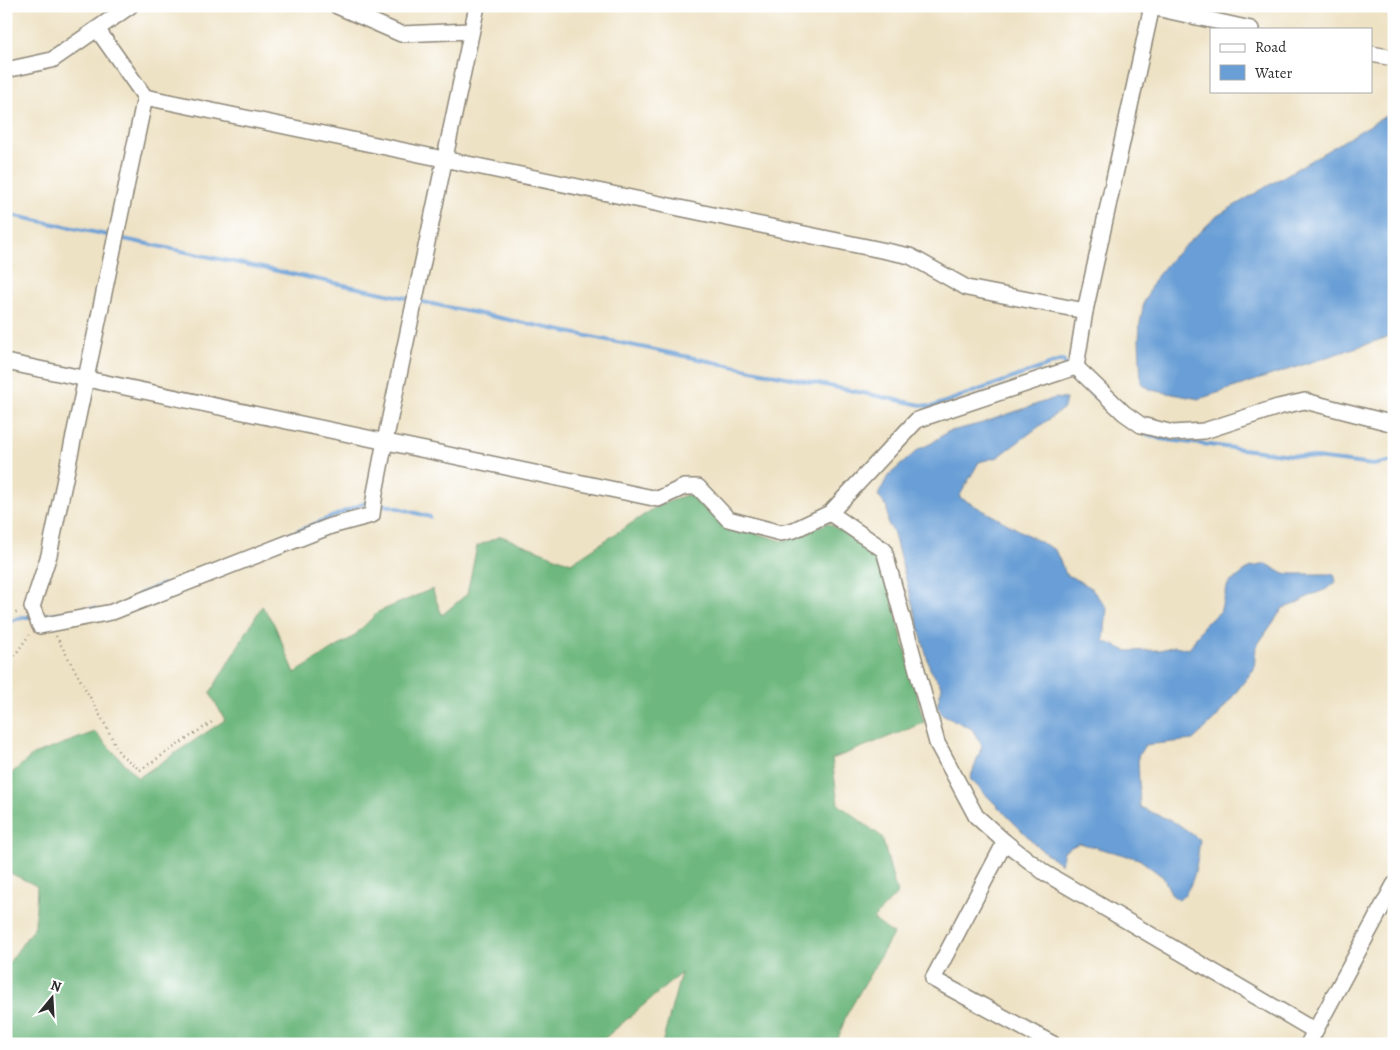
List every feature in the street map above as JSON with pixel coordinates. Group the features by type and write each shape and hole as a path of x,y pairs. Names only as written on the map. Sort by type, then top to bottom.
{"street":[{"path":"6,70 52,60 130,6"},
{"path":"337,6 401,34 471,31"},
{"path":"144,96 49,555 32,608 44,625 112,612 331,526 372,515 385,442 477,6"},
{"path":"1076,367 1085,312 1150,7 1246,28"},
{"path":"97,29 144,96 910,256 967,288 1085,312"},
{"path":"1372,54 1394,58"},
{"path":"6,362 658,499 684,487 698,486 728,519 781,533 794,530 830,513 917,420 1076,367"},
{"path":"1076,367 1124,413 1141,425 1173,433 1204,431 1305,401 1394,424"},
{"path":"830,513 884,550 937,744 976,816 1005,842 1045,873 1311,1037 1394,884"},
{"path":"1005,842 933,979 1053,1044"}],"path":[{"path":"6,668 29,635 44,625 102,719 119,753 140,770 212,722"}],"green space":[{"path":"696,491 721,523 783,541 828,523 881,556 924,723 832,759 838,804 882,837 897,894 873,919 893,934 846,1016 836,1044 662,1044 681,973 598,1044 6,1044 6,967 35,926 37,886 10,873 6,861 6,778 33,755 95,732 138,778 225,720 210,693 262,606 274,624 295,673 353,637 378,612 432,589 442,615 467,594 477,546 501,536 571,563 656,507"}],"water":[{"path":"1394,111 1394,335 1199,399 1151,390 1141,383 1139,340 1144,302 1154,280 1172,258 1217,216"},
{"path":"1055,398 1066,399 1064,408 998,457 979,462 959,497 1055,550 1066,574 1090,587 1107,608 1104,641 1127,651 1160,650 1175,646 1189,649 1204,625 1220,612 1228,584 1251,567 1267,564 1284,574 1334,574 1336,582 1324,590 1283,608 1256,647 1254,669 1216,718 1193,740 1145,745 1138,756 1140,807 1178,824 1200,840 1197,865 1192,880 1189,888 1179,900 1172,895 1163,877 1139,859 1079,843 1064,851 1061,864 1038,847 970,779 982,746 972,729 942,714 937,705 942,687 930,669 893,531 888,524 887,508 878,495 888,476 919,449 932,443 947,432 979,424"}],"waterway":[{"path":"6,214 112,236"},
{"path":"119,238 411,299"},
{"path":"418,301 931,407 1063,360 1066,366"},
{"path":"1070,372 1081,385 1106,406"},
{"path":"1144,433 1160,439 1373,465 1394,461"},
{"path":"283,537 365,503 369,504"},
{"path":"376,504 391,506 430,517"},
{"path":"139,594 163,584"},
{"path":"40,616 95,608"},
{"path":"6,624 16,619 33,616"}]}
